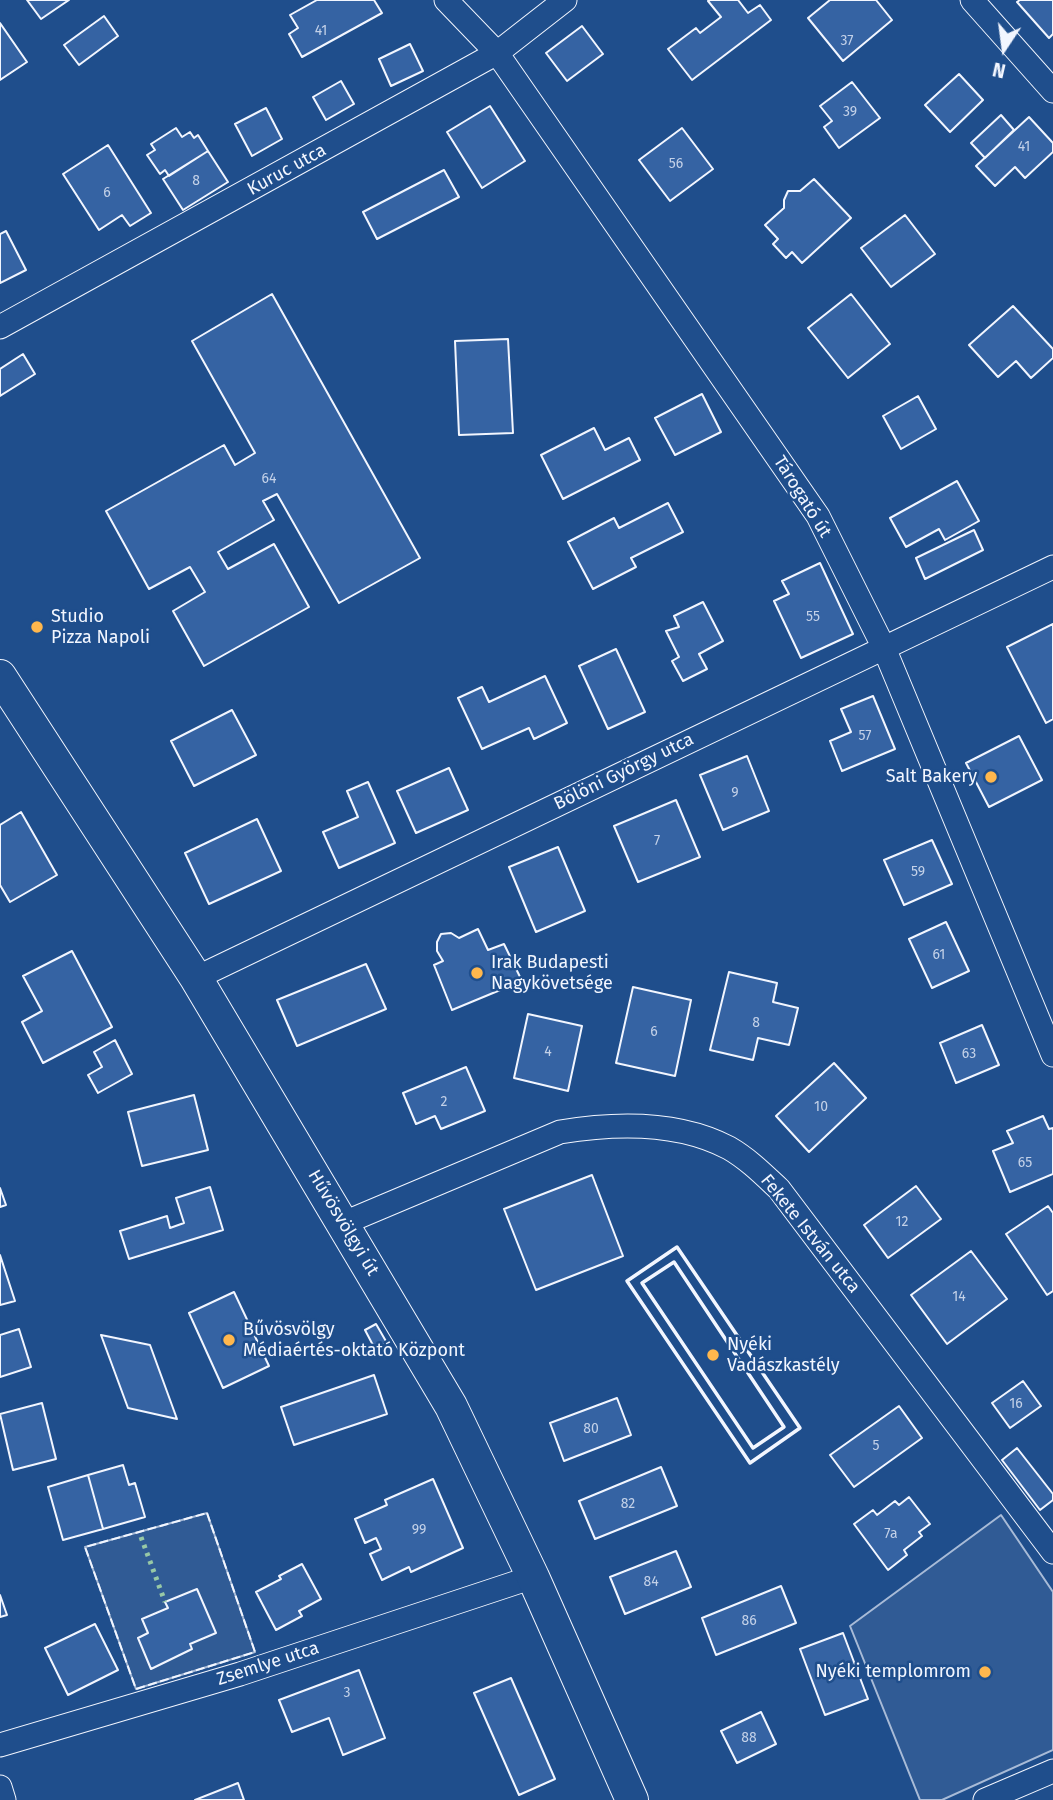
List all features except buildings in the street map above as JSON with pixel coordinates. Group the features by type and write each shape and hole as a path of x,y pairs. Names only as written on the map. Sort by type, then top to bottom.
{"main road":[{"name":"Hűvösvölgyi út","path":"0,676 196,978 451,1406 533,1577 632,1800"}],"street":[{"name":"Tárogató út","path":"446,0 498,53 818,516 884,648 1053,1055"},
{"name":"Kuruc utca","path":"0,327 498,53 565,0"},
{"path":"972,0 1053,91"},
{"name":"Bölöni György utca","path":"196,978 1053,567"},
{"name":"Fekete István utca","path":"344,1223 560,1132 590,1127 629,1126 698,1136 727,1147 754,1165 779,1189 1053,1552"},
{"name":"Zsemlye utca","path":"0,1745 240,1674 533,1577"},
{"path":"985,1800 1053,1772"},
{"path":"0,1787 4,1800"}],"shaded area":[{"path":"207,1513 255,1652 136,1689 85,1547"},
{"path":"1001,1515 1053,1592 1053,1750 942,1800 920,1800 850,1626"}],"hedge":[{"path":"141,1537 165,1602"}],"fence":[{"path":"207,1513 255,1652 136,1689 85,1547 207,1513"}],"wall":[{"path":"677,1247 800,1428 750,1463 627,1281 677,1247"},
{"path":"674,1262 784,1427 753,1448 642,1283 674,1262"}],"place":[{"name":"Studio Pizza Napoli","path":"37,627"},
{"name":"Salt Bakery","path":"991,777"},
{"name":"Irak Budapesti Nagykövetsége","path":"477,973"},
{"name":"Bűvösvölgy Médiaértés-oktató Központ","path":"229,1340"},
{"name":"Nyéki Vadászkastély","path":"713,1355"},
{"name":"Nyéki templomrom","path":"985,1672"}]}
